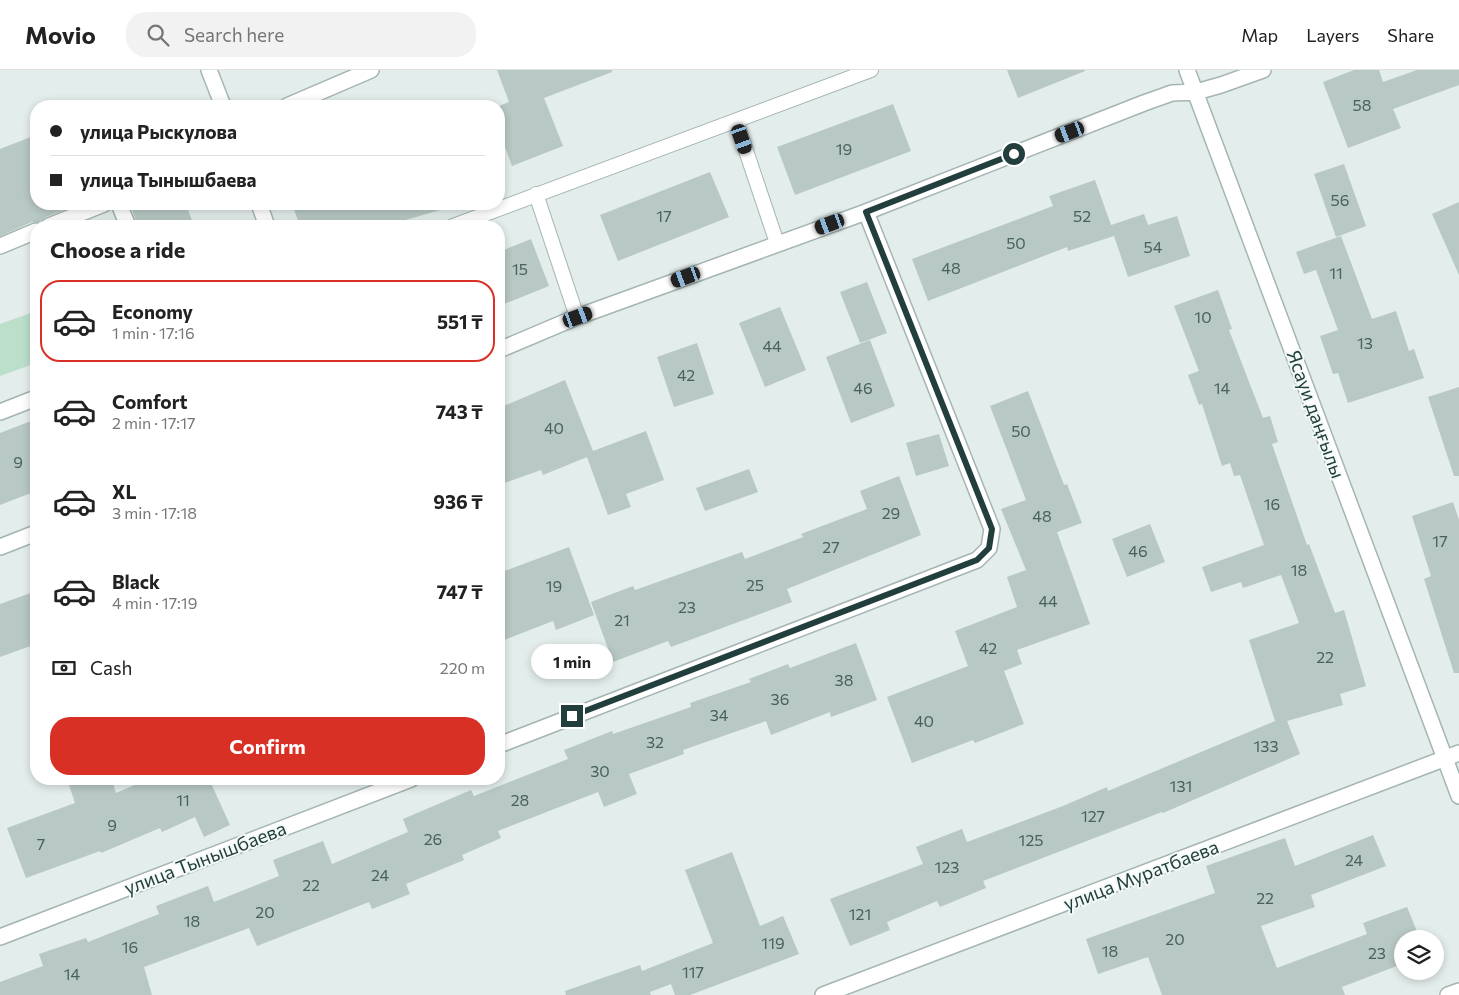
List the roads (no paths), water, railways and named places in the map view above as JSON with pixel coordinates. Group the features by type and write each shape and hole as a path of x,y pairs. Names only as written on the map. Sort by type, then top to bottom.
{"street":[{"path":"209,70 221,100"},
{"path":"301,100 370,70"},
{"name":"Ясауи даңғылы","path":"1187,70 1459,796"},
{"path":"505,347 578,317 866,212 1144,103 1172,93 1196,92 1264,70"},
{"path":"64,220 89,210"},
{"path":"505,743 977,560 989,548 992,529 866,212"},
{"path":"0,246 30,234"},
{"path":"0,412 30,400"},
{"path":"0,547 30,535"},
{"name":"улица Муратбаева","path":"822,995 1459,753"},
{"name":"улица Тынышбаева","path":"0,937 395,785"},
{"path":"1448,995 1459,991"}],"lane":[{"path":"505,206 871,70"},
{"path":"736,121 777,244"},
{"path":"536,194 578,317"},
{"path":"469,220 494,210"}]}
